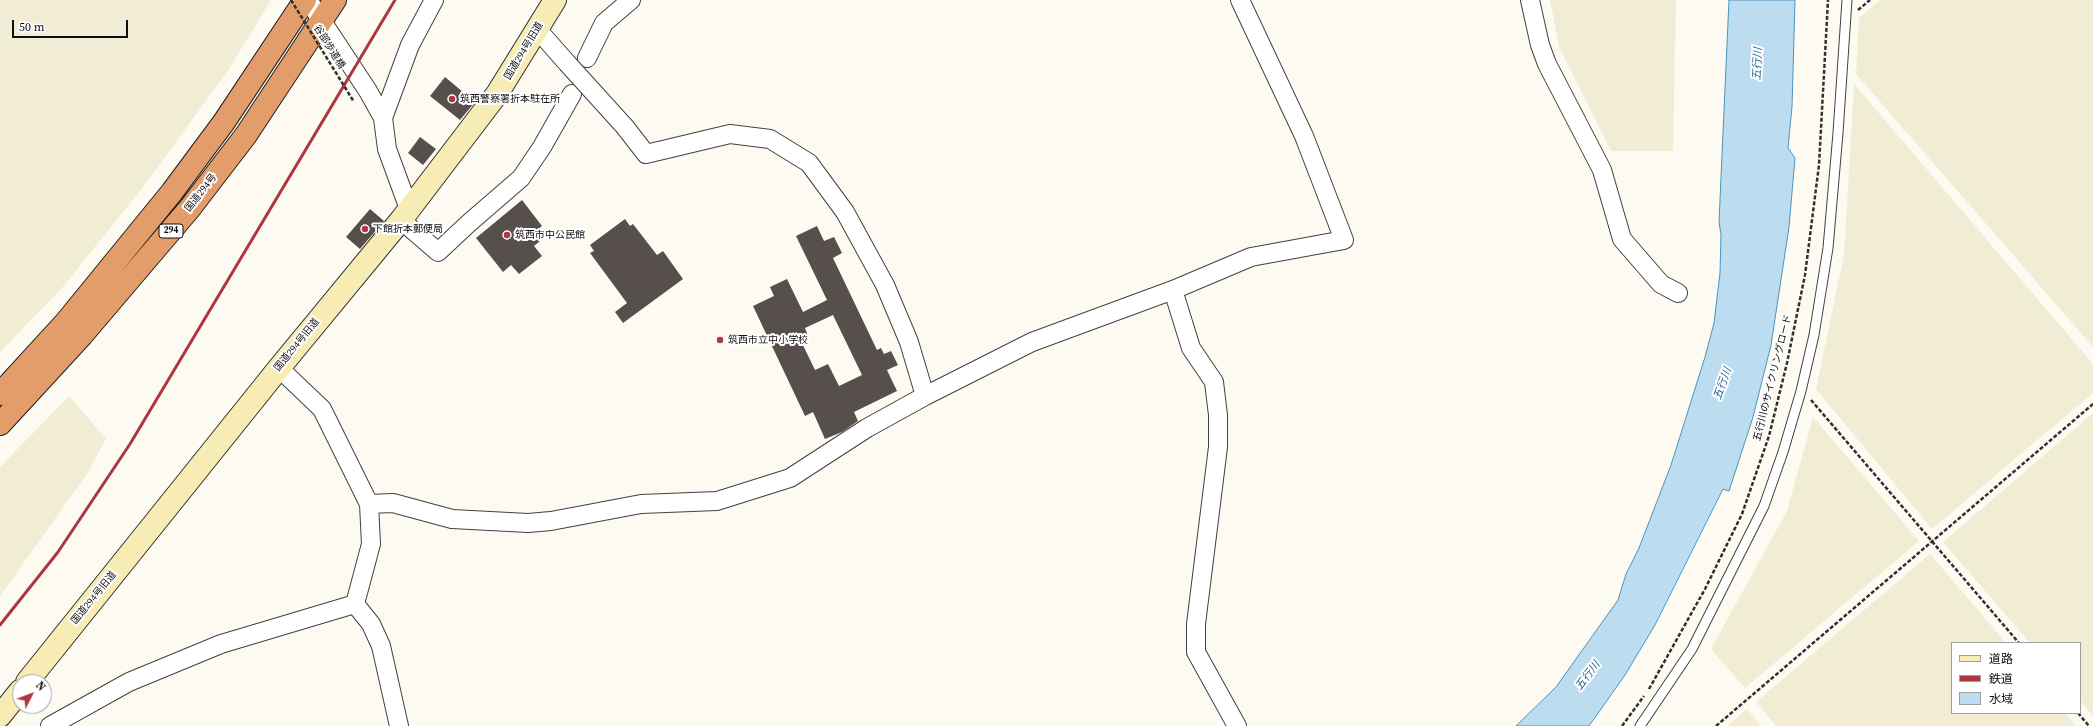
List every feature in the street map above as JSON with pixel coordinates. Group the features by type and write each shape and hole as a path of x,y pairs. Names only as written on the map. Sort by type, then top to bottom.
{"highway":[{"name":"294","path":"0,394 66,322 172,192 224,122 306,0"},
{"name":"国道294号","path":"0,424 82,335 190,208 246,135 335,0"}],"street":[{"path":"306,0 368,91 383,118 387,149 405,214 438,252 521,178 542,147 572,94"},
{"path":"383,118 410,45 434,0"},
{"name":"国道294号旧道","path":"33,674 279,368 405,214 497,94 555,0"},
{"path":"587,58 604,23 631,0"},
{"path":"369,504 393,503 452,519 528,523 550,521 641,504 717,501 790,478 866,428 925,396 1032,342 1173,290 1251,257 1344,240 1304,136 1240,0"},
{"path":"1530,0 1540,45 1547,64 1602,170 1622,239 1661,284 1678,293"},
{"path":"536,29 625,127 646,154 730,134 770,139 809,163 845,212 885,285 909,342 925,396"},
{"path":"1173,290 1191,348 1214,382 1218,415 1218,447 1196,624 1196,652 1238,726"},
{"path":"279,368 322,409 369,504 371,544 355,604"},
{"path":"50,726 128,682 221,644 355,604"},
{"path":"355,604 371,624 381,646 399,726"},
{"path":"0,716 12,701"}],"lane":[{"path":"1640,726 1692,649 1760,513 1784,452 1801,391 1814,335 1828,248 1847,0"}],"path":[{"name":"谷部歩道橋","path":"291,0 354,102"},
{"name":"五行川のサイクリングロード","path":"1622,726 1648,690 1705,590 1742,514 1769,436 1787,363 1805,275 1819,165 1828,0"},
{"path":"1801,391 2018,642"},
{"path":"1716,726 2093,404"},
{"path":"2079,714 2090,726"}],"shaded area":[{"path":"0,0 271,0 229,69 147,182 62,288 0,352"},
{"path":"1550,0 1676,0 1673,151 1611,151 1559,47"},
{"path":"1880,0 2093,0 2093,347 1856,74 1859,18"},
{"path":"1854,84 2093,364 2093,393 1932,529 1816,389 1844,255"},
{"path":"69,396 106,439 87,474 0,596 0,467"},
{"path":"2093,413 2093,716 2081,702 2081,642 2029,642 1943,542"},
{"path":"1813,417 1919,541 1745,688 1711,649 1787,511"},
{"path":"1930,554 2005,642 1951,642 1951,714 2066,714 2076,726 1776,726 1756,702"},
{"path":"1747,709 1761,726 1727,726"}],"water":[{"name":"五行川","path":"1729,0 1795,0 1792,107 1788,148 1795,158 1789,227 1771,345 1753,417 1729,491 1723,489 1655,625 1625,675 1589,726 1516,726 1556,687 1618,600 1626,574 1639,548 1671,465 1705,357 1714,323 1720,273 1721,235 1719,222"}],"building":[{"name":"筑西警察署折本駐在所","path":"445,77 475,102 460,120 430,96"},
{"path":"420,137 436,149 423,165 408,153"},
{"name":"筑西市中公民館","path":"522,200 542,226 533,233 540,241 534,246 542,256 519,274 511,265 503,272 476,238"},
{"path":"370,209 384,221 360,249 346,237"},
{"path":"625,219 630,226 633,224 657,255 663,251 683,279 623,323 615,312 627,303 590,253 594,251 590,245"},
{"path":"817,226 824,241 834,237 842,253 833,258 877,350 881,348 884,354 891,351 898,365 887,370 897,391 854,412 858,421 842,432 825,439 813,412 805,416 753,306 774,296 770,287 787,279 803,312 827,300 796,236","holes":["833,315 862,375 839,386 828,364 815,370 800,339 808,336 805,328"]}],"railway":[{"path":"0,625 58,552 130,444 395,0"}],"place":[{"name":"筑西警察署折本駐在所","path":"452,99"},
{"name":"下館折本郵便局","path":"365,229"},
{"name":"筑西市中公民館","path":"507,235"},
{"name":"筑西市立中小学校","path":"720,340"}]}
